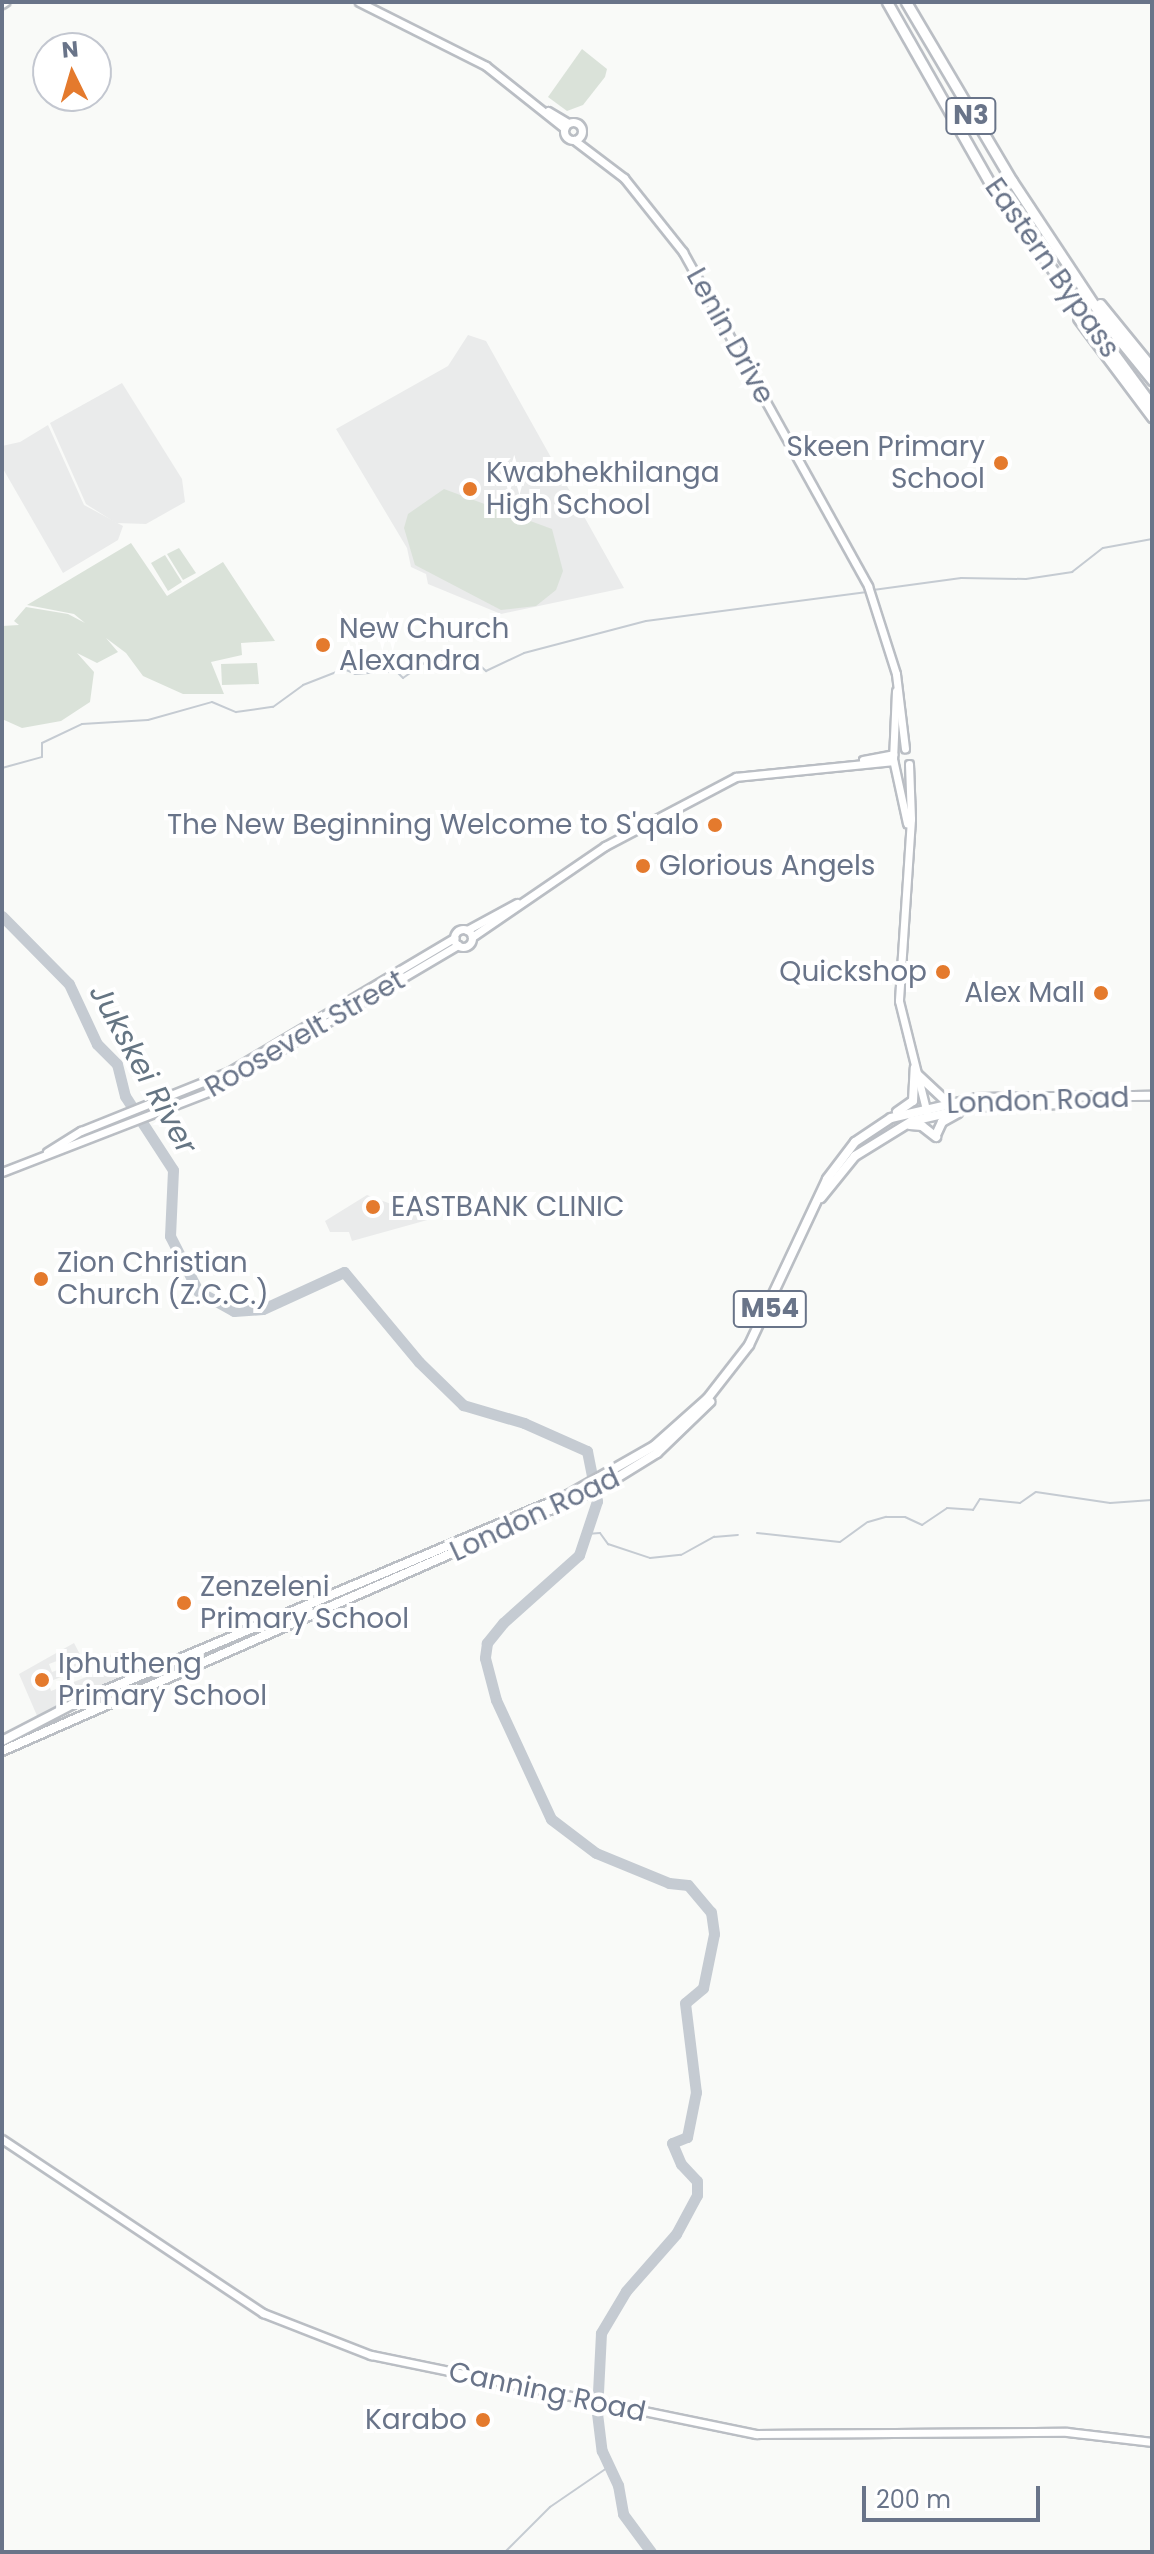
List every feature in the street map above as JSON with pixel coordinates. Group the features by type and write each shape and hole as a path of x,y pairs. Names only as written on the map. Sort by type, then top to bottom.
{"highway":[{"name":"Eastern Bypass","path":"887,2 994,190 1064,291 1152,405"},
{"name":"Eastern Bypass","path":"906,2 951,84 1068,264 1152,380"},
{"path":"1068,264 1152,368"},
{"path":"1064,291 1084,328 1152,417"}],"main road":[{"path":"916,1071 947,1102"},
{"path":"891,1118 913,1101 916,1071"},
{"name":"London Road","path":"2,1751 569,1499 668,1444 734,1375 773,1313 825,1192 855,1156 901,1126 947,1102 1152,1097"},
{"name":"London Road","path":"603,1482 667,1436 720,1384 768,1313 827,1179 855,1142 891,1118 927,1112 1152,1097"},
{"path":"901,1126 922,1126 936,1136 946,1119 974,1107"},
{"name":"London Road","path":"2,1741 73,1704 569,1499"}],"street":[{"path":"359,2 486,66 566,125 579,123 583,134 574,140 566,137 566,125"},
{"name":"Lenin Drive","path":"583,134 592,150"},
{"name":"Lenin Drive","path":"574,140 592,150 634,189 683,252 872,595 896,674 897,756"},
{"path":"527,899 467,930 458,931 456,942 468,946 472,937 616,839 736,777 897,756 909,764"},
{"name":"London Road","path":"909,833 897,756 911,756 909,833 898,986 927,1112"},
{"path":"467,930 472,937"},
{"name":"Roosevelt Street","path":"2,1172 115,1121 211,1091 456,942"},
{"name":"Canning Road","path":"2,2139 288,2326 371,2355 772,2435 1067,2432 1152,2442"}],"shaded area":[{"path":"582,49 607,69 605,77 583,105 567,111 548,97"},
{"name":"Kwabhekhilanga High School","path":"468,335 486,341 624,588 501,614 428,584 426,574 411,567 407,548 336,429 448,366"},
{"path":"122,383 182,479 185,502 146,524 116,523 86,504 50,423"},
{"path":"48,425 84,505 123,526 118,540 63,573 2,467 2,446 20,442"},
{"path":"444,489 552,529 563,571 556,590 536,606 501,610 415,565 404,528 408,514"},
{"path":"131,543 167,596 223,562 275,641 241,643 242,655 211,662 224,694 183,694 143,676 126,653 106,638 118,652 97,663 77,653 94,672 90,702 61,721 22,728 2,719 2,626 19,625 14,621 26,607 68,614 85,623 74,614 27,605"},
{"path":"179,548 196,573 183,580 167,554"},
{"path":"165,555 182,582 168,591 151,563"},
{"path":"257,663 259,684 222,685 221,664"},
{"name":"EASTBANK CLINIC","path":"367,1195 431,1219 352,1241 349,1232 330,1232 325,1221"},
{"name":"Iphutheng Primary School","path":"74,1643 85,1664 126,1649 135,1673 38,1718 19,1674","holes":["123,1652 124,1662 51,1691 48,1682 69,1674 66,1667 52,1672 49,1664 78,1653 81,1661 70,1666 72,1673"]}],"waterway":[{"path":"873,590 961,578 1026,579 1072,572 1103,548 1152,539"},
{"path":"2,768 42,757 42,743 82,724 148,720 212,702 236,712 273,707 303,685 344,669 355,674 396,671 403,678 427,661 453,659 459,667 473,659 486,671 524,653 646,621 867,592"},
{"name":"Jukskei River","path":"2,916 69,984 97,1044 117,1064 125,1096 173,1170 170,1236 198,1291 234,1311 263,1309 344,1272 419,1362 463,1405 524,1423 587,1451 597,1501 579,1555 503,1623 487,1643 485,1658 496,1700 551,1819 596,1853 669,1883 688,1885 711,1912 714,1934 703,1988 685,2003 696,2092 687,2137 672,2143 681,2164 697,2181 697,2195 676,2234 626,2291 601,2333 597,2413 602,2451 618,2485 623,2514 651,2552"},
{"path":"757,1533 840,1542 868,1522 886,1517 905,1517 922,1525 947,1508 973,1510 980,1499 1020,1503 1036,1492 1110,1503 1152,1500"},
{"path":"586,1534 600,1533 608,1544 650,1558 681,1555 714,1537 738,1535"},
{"path":"505,2552 550,2507 607,2468"}],"place":[{"name":"Skeen Primary School","path":"1001,463"},
{"name":"Kwabhekhilanga High School","path":"470,489"},
{"name":"New Church Alexandra","path":"323,645"},
{"name":"The New Beginning Welcome to S'qalo","path":"715,825"},
{"name":"Glorious Angels","path":"643,866"},
{"name":"Quickshop","path":"943,972"},
{"name":"Alex Mall","path":"1101,993"},
{"name":"EASTBANK CLINIC","path":"373,1207"},
{"name":"Zion Christian Church (Z.C.C.)","path":"41,1279"},
{"name":"Zenzeleni Primary School","path":"184,1603"},
{"name":"Iphutheng Primary School","path":"42,1680"},
{"name":"Karabo","path":"483,2420"}]}
